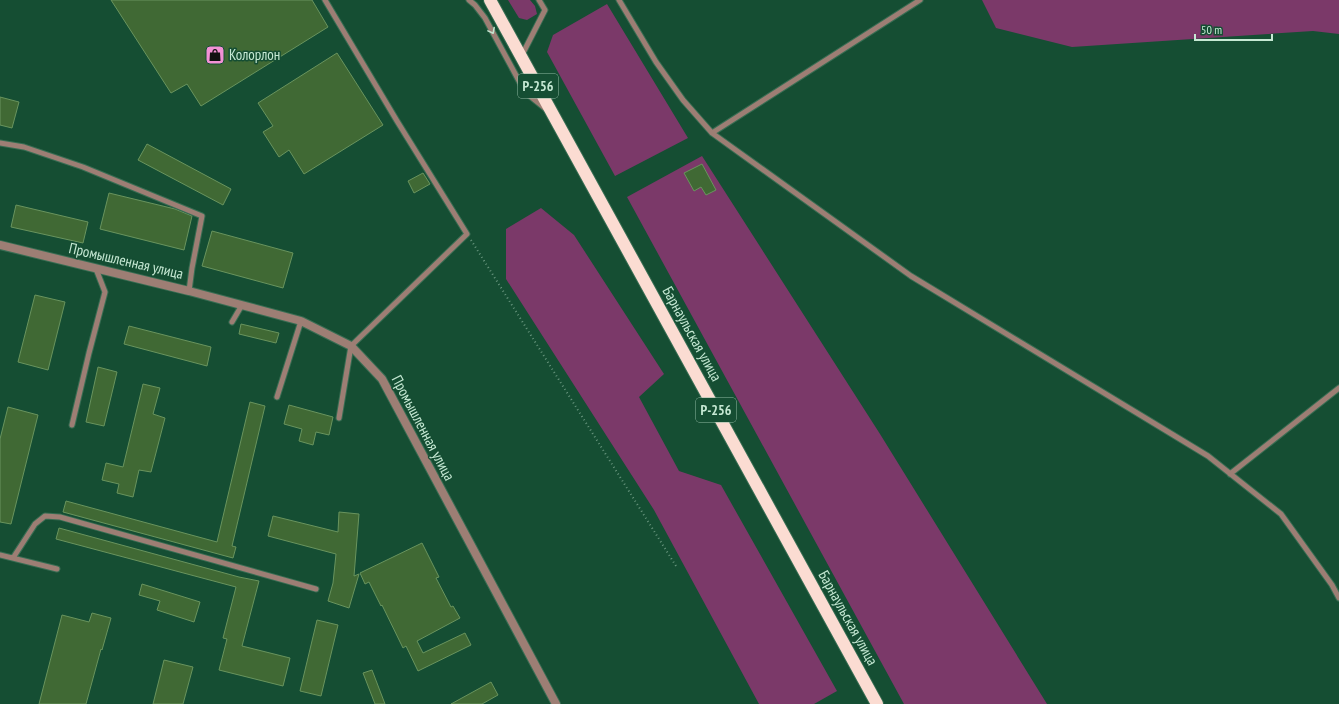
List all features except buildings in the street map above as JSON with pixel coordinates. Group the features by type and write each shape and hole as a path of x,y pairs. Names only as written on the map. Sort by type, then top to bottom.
{"highway":[{"name":"Барнаульская улица","path":"490,0 877,704"}],"street":[{"name":"Промышленная улица","path":"0,245 189,291 301,321 351,346 382,379 556,704"}],"lane":[{"path":"325,0 397,121 467,234 351,346 339,418"},
{"path":"469,0 485,18 525,92 554,116"},
{"path":"522,56 545,10 539,0"},
{"path":"619,0 656,62 684,100 712,133 911,276 1208,456 1281,514 1332,585 1339,598"},
{"path":"712,133 920,0"},
{"path":"0,143 24,147 83,167 202,216 189,291"},
{"path":"72,425 105,292 96,269"},
{"path":"232,322 242,305"},
{"path":"277,398 301,321"},
{"path":"1230,474 1339,388"},
{"path":"12,558 35,524 45,516 60,517 316,589"},
{"path":"0,555 57,569"}],"path":[{"path":"467,234 676,566"}],"shaded area":[{"path":"508,0 530,0 535,6 537,14 527,20 519,18"},
{"path":"982,0 1339,0 1339,34 1313,31 1072,47 996,28"},
{"path":"607,4 688,138 615,176 547,52 553,35"},
{"path":"702,156 880,434 1047,704 904,704 627,197"},
{"path":"541,208 574,235 664,374 639,397 679,471 721,485 837,691 814,704 759,704 654,510 506,279 506,229"}],"place":[{"name":"Колорлон","path":"215,55"}]}
